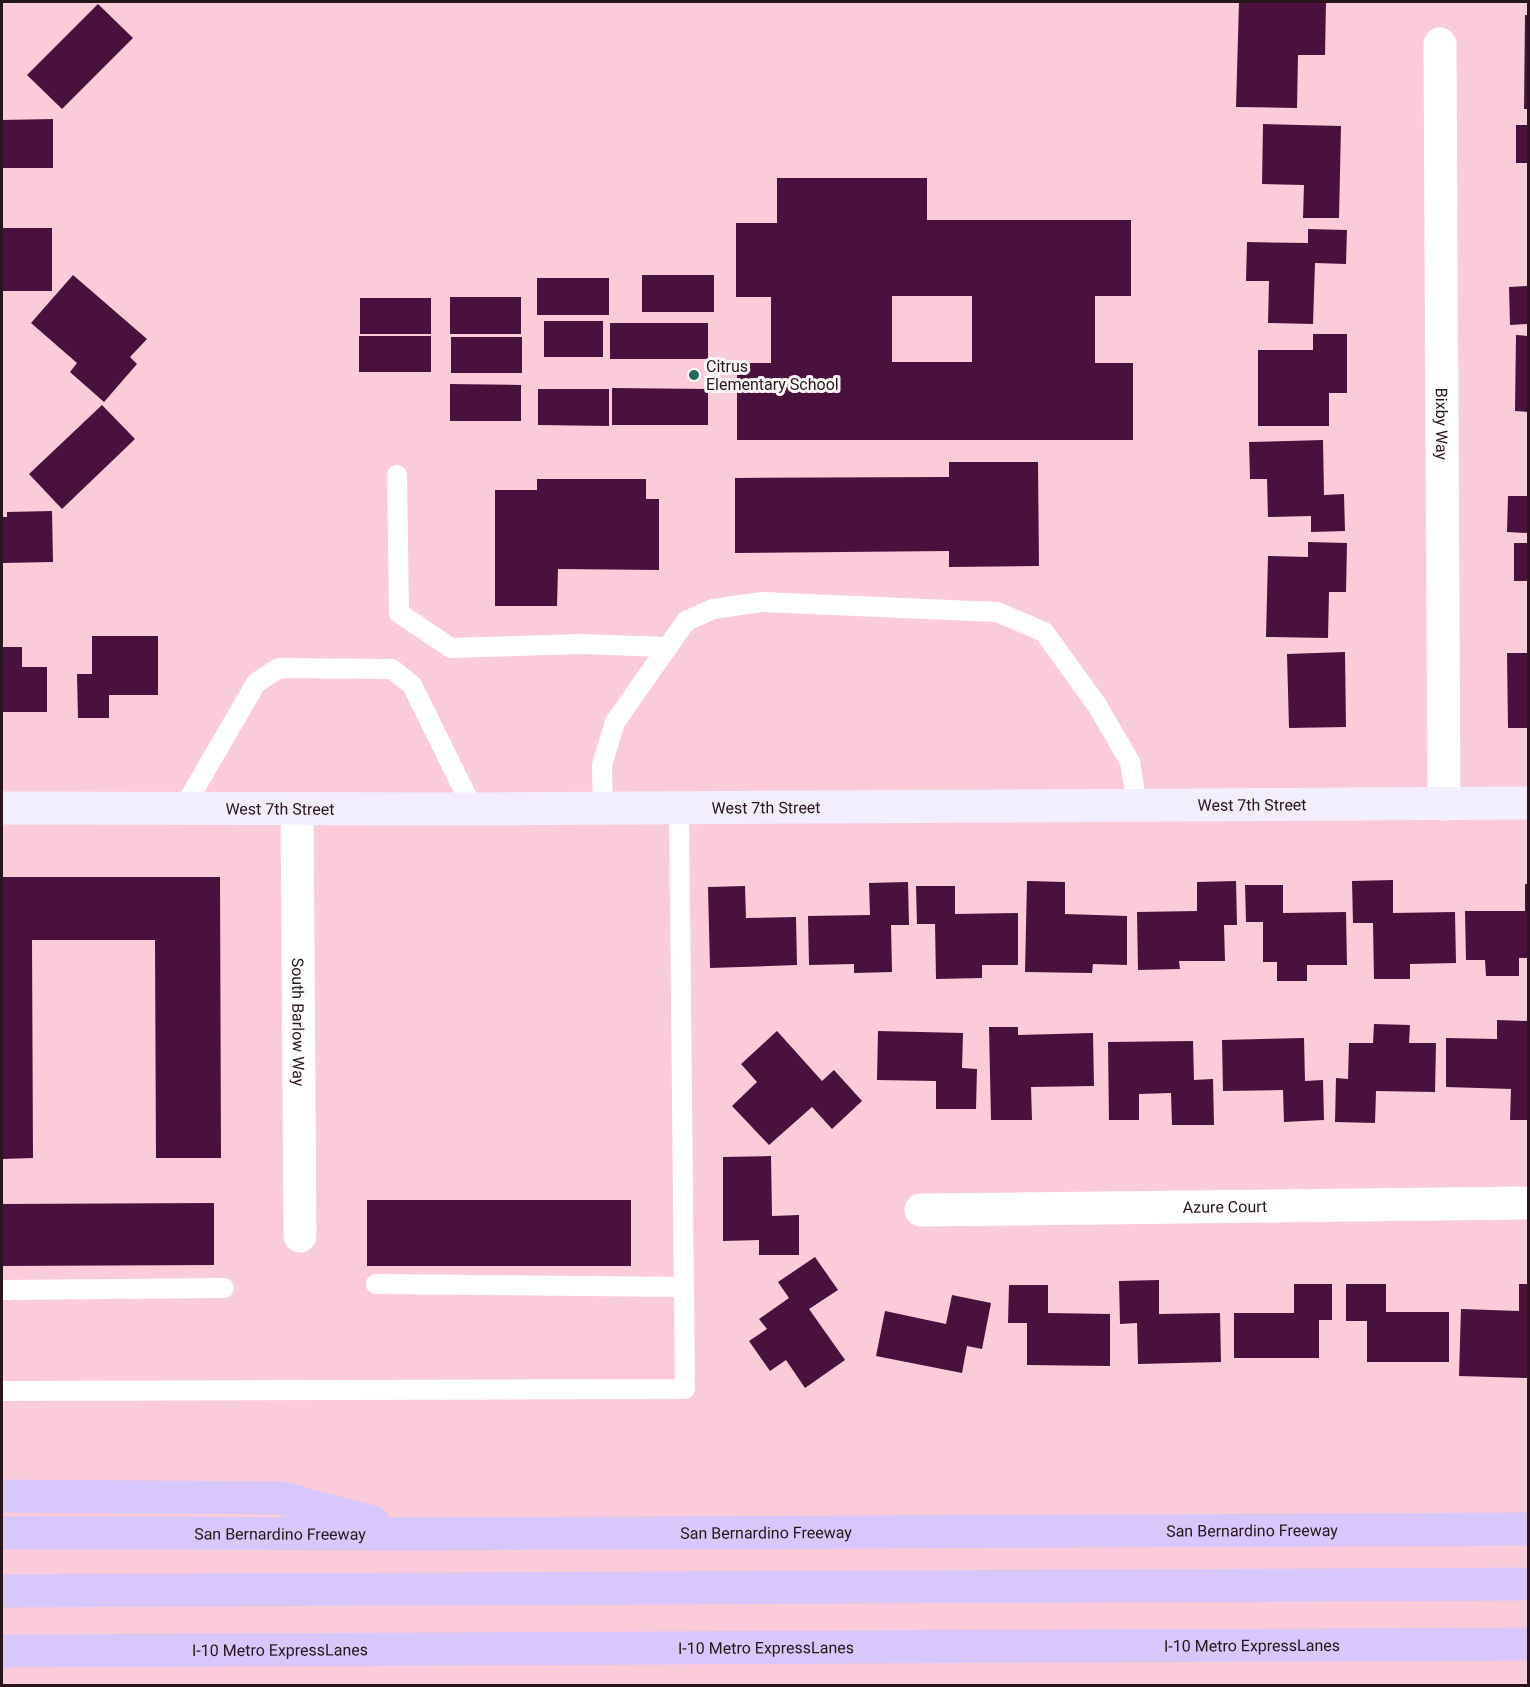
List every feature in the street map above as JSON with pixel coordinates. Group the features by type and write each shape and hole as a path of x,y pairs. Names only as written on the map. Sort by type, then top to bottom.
{"highway":[{"path":"2,1496 281,1498 419,1534"},
{"name":"San Bernardino Freeway","path":"2,1533 419,1534 1528,1529"},
{"path":"2,1592 1528,1584"},
{"name":"I-10 Metro ExpressLanes","path":"2,1651 1528,1644"}],"street":[{"name":"Bixby Way","path":"1440,44 1444,804"},
{"name":"West 7th Street","path":"2,808 473,809 1528,803"},
{"name":"South Barlow Way","path":"297,809 300,1236"},
{"name":"Azure Court","path":"921,1210 1528,1203"}],"lane":[{"path":"397,475 399,613 451,648 579,644 668,647"},
{"path":"603,808 602,765 615,722 686,621 713,609 762,602 997,612 1044,632 1097,705 1130,762 1137,805"},
{"path":"183,809 256,683 279,668 302,668 392,669 412,685 473,809"},
{"path":"2,1391 685,1389 679,808"},
{"path":"376,1284 684,1287"},
{"path":"2,1290 224,1288"}],"building":[{"path":"1239,2 1326,2 1325,55 1298,55 1297,108 1236,107"},
{"path":"98,4 133,38 62,109 27,75"},
{"path":"1525,15 1528,15 1528,109 1524,109"},
{"path":"53,119 53,168 2,168 2,120"},
{"path":"1263,124 1341,126 1339,218 1303,218 1304,185 1262,184"},
{"path":"1516,125 1528,125 1528,163 1516,163"},
{"path":"777,178 927,178 927,220 1131,220 1131,296 1095,296 1095,363 1133,363 1133,440 737,440 737,363 771,363 771,297 736,297 736,223 777,223","holes":["892,296 972,296 972,362 892,362"]},
{"path":"2,228 52,228 52,291 2,291"},
{"path":"1308,229 1347,230 1346,264 1315,263 1313,324 1268,323 1269,281 1246,281 1247,242 1308,243"},
{"path":"73,275 147,339 130,357 137,364 104,402 70,372 77,363 31,323"},
{"path":"642,275 714,275 714,312 642,312"},
{"path":"537,278 609,278 609,315 537,315"},
{"path":"1528,286 1528,324 1510,325 1509,287"},
{"path":"450,297 521,297 521,334 450,334"},
{"path":"360,298 431,298 431,334 360,334"},
{"path":"544,321 603,321 603,357 544,357"},
{"path":"610,323 708,323 708,359 610,359"},
{"path":"1313,334 1347,334 1347,393 1329,393 1329,426 1258,426 1258,350 1313,350"},
{"path":"1516,335 1528,336 1528,412 1515,411"},
{"path":"359,336 431,336 431,372 359,372"},
{"path":"451,337 522,337 522,373 451,373"},
{"path":"450,384 521,385 521,421 450,421"},
{"path":"612,388 708,389 708,425 612,425"},
{"path":"538,389 609,389 609,426 538,425"},
{"path":"102,405 135,439 62,509 29,474"},
{"path":"1323,440 1324,495 1344,494 1345,531 1311,532 1311,516 1268,517 1267,479 1250,479 1249,442"},
{"path":"949,462 1038,462 1039,566 949,567 949,551 735,553 735,478 949,477"},
{"path":"537,479 646,479 646,499 659,499 659,570 558,569 557,606 495,606 495,490 537,490"},
{"path":"1508,496 1528,496 1528,533 1507,532"},
{"path":"52,511 53,562 2,563 2,517 7,517 7,512"},
{"path":"1308,542 1347,543 1346,592 1329,592 1328,638 1266,637 1268,556 1308,557"},
{"path":"1514,543 1528,543 1528,581 1514,581"},
{"path":"92,636 158,636 158,695 109,695 109,718 78,718 77,674 92,674"},
{"path":"2,647 22,647 22,667 47,667 47,712 2,712"},
{"path":"1345,652 1346,727 1289,728 1287,654"},
{"path":"1507,653 1528,653 1528,728 1508,728"},
{"path":"2,877 220,877 221,1158 156,1158 155,940 32,940 33,1158 2,1159"},
{"path":"1393,880 1393,913 1455,912 1456,963 1410,964 1410,979 1374,979 1373,923 1353,923 1352,881"},
{"path":"1027,881 1065,882 1065,914 1127,916 1127,965 1093,964 1092,973 1025,972"},
{"path":"1236,881 1237,925 1224,925 1225,961 1179,961 1180,969 1138,970 1137,912 1197,911 1197,882"},
{"path":"908,882 909,925 891,925 892,972 854,973 854,964 809,965 808,916 870,915 869,883"},
{"path":"1525,884 1528,884 1528,958 1519,958 1519,976 1486,976 1485,960 1466,960 1465,911 1525,911"},
{"path":"1245,885 1283,885 1283,913 1346,912 1347,965 1307,965 1307,981 1277,981 1277,962 1263,962 1263,922 1246,922"},
{"path":"745,886 746,918 796,917 797,965 710,968 708,887"},
{"path":"916,886 955,886 955,914 1018,913 1018,965 982,965 982,978 936,979 935,924 917,924"},
{"path":"1497,1020 1528,1021 1528,1120 1510,1120 1511,1089 1446,1087 1446,1038 1497,1039"},
{"path":"1374,1024 1410,1025 1409,1043 1436,1043 1435,1092 1376,1091 1375,1123 1335,1122 1336,1078 1348,1079 1349,1043 1373,1043"},
{"path":"989,1027 1018,1027 1018,1035 1093,1033 1094,1086 1031,1087 1032,1120 991,1120"},
{"path":"777,1031 822,1081 834,1070 862,1101 832,1129 812,1107 769,1145 732,1106 757,1082 741,1064"},
{"path":"878,1031 963,1033 962,1068 977,1069 976,1109 936,1109 936,1081 877,1080"},
{"path":"1304,1038 1305,1081 1323,1080 1324,1120 1284,1122 1283,1090 1223,1091 1222,1040"},
{"path":"1193,1041 1194,1080 1213,1079 1214,1125 1172,1125 1171,1093 1139,1094 1139,1120 1109,1120 1108,1042"},
{"path":"771,1156 772,1216 799,1215 799,1255 759,1255 759,1240 723,1241 723,1157"},
{"path":"367,1200 631,1200 631,1266 367,1266"},
{"path":"214,1203 214,1265 2,1266 2,1204"},
{"path":"815,1257 838,1290 809,1309 845,1360 805,1388 786,1360 770,1371 749,1341 767,1329 759,1319 789,1298 778,1282"},
{"path":"1159,1280 1159,1314 1220,1313 1221,1362 1138,1364 1137,1323 1120,1324 1119,1281"},
{"path":"1294,1284 1332,1284 1332,1320 1319,1320 1319,1358 1234,1358 1234,1313 1294,1313"},
{"path":"1346,1284 1386,1284 1386,1312 1449,1312 1449,1362 1367,1362 1367,1321 1346,1321"},
{"path":"1519,1284 1528,1284 1528,1378 1459,1376 1461,1309 1519,1311"},
{"path":"1009,1285 1048,1285 1048,1313 1110,1314 1110,1366 1027,1365 1027,1323 1008,1323"},
{"path":"952,1295 991,1303 982,1349 967,1346 962,1373 876,1356 885,1311 946,1324"}],"place":[{"name":"Citrus Elementary School","path":"694,375"}]}
